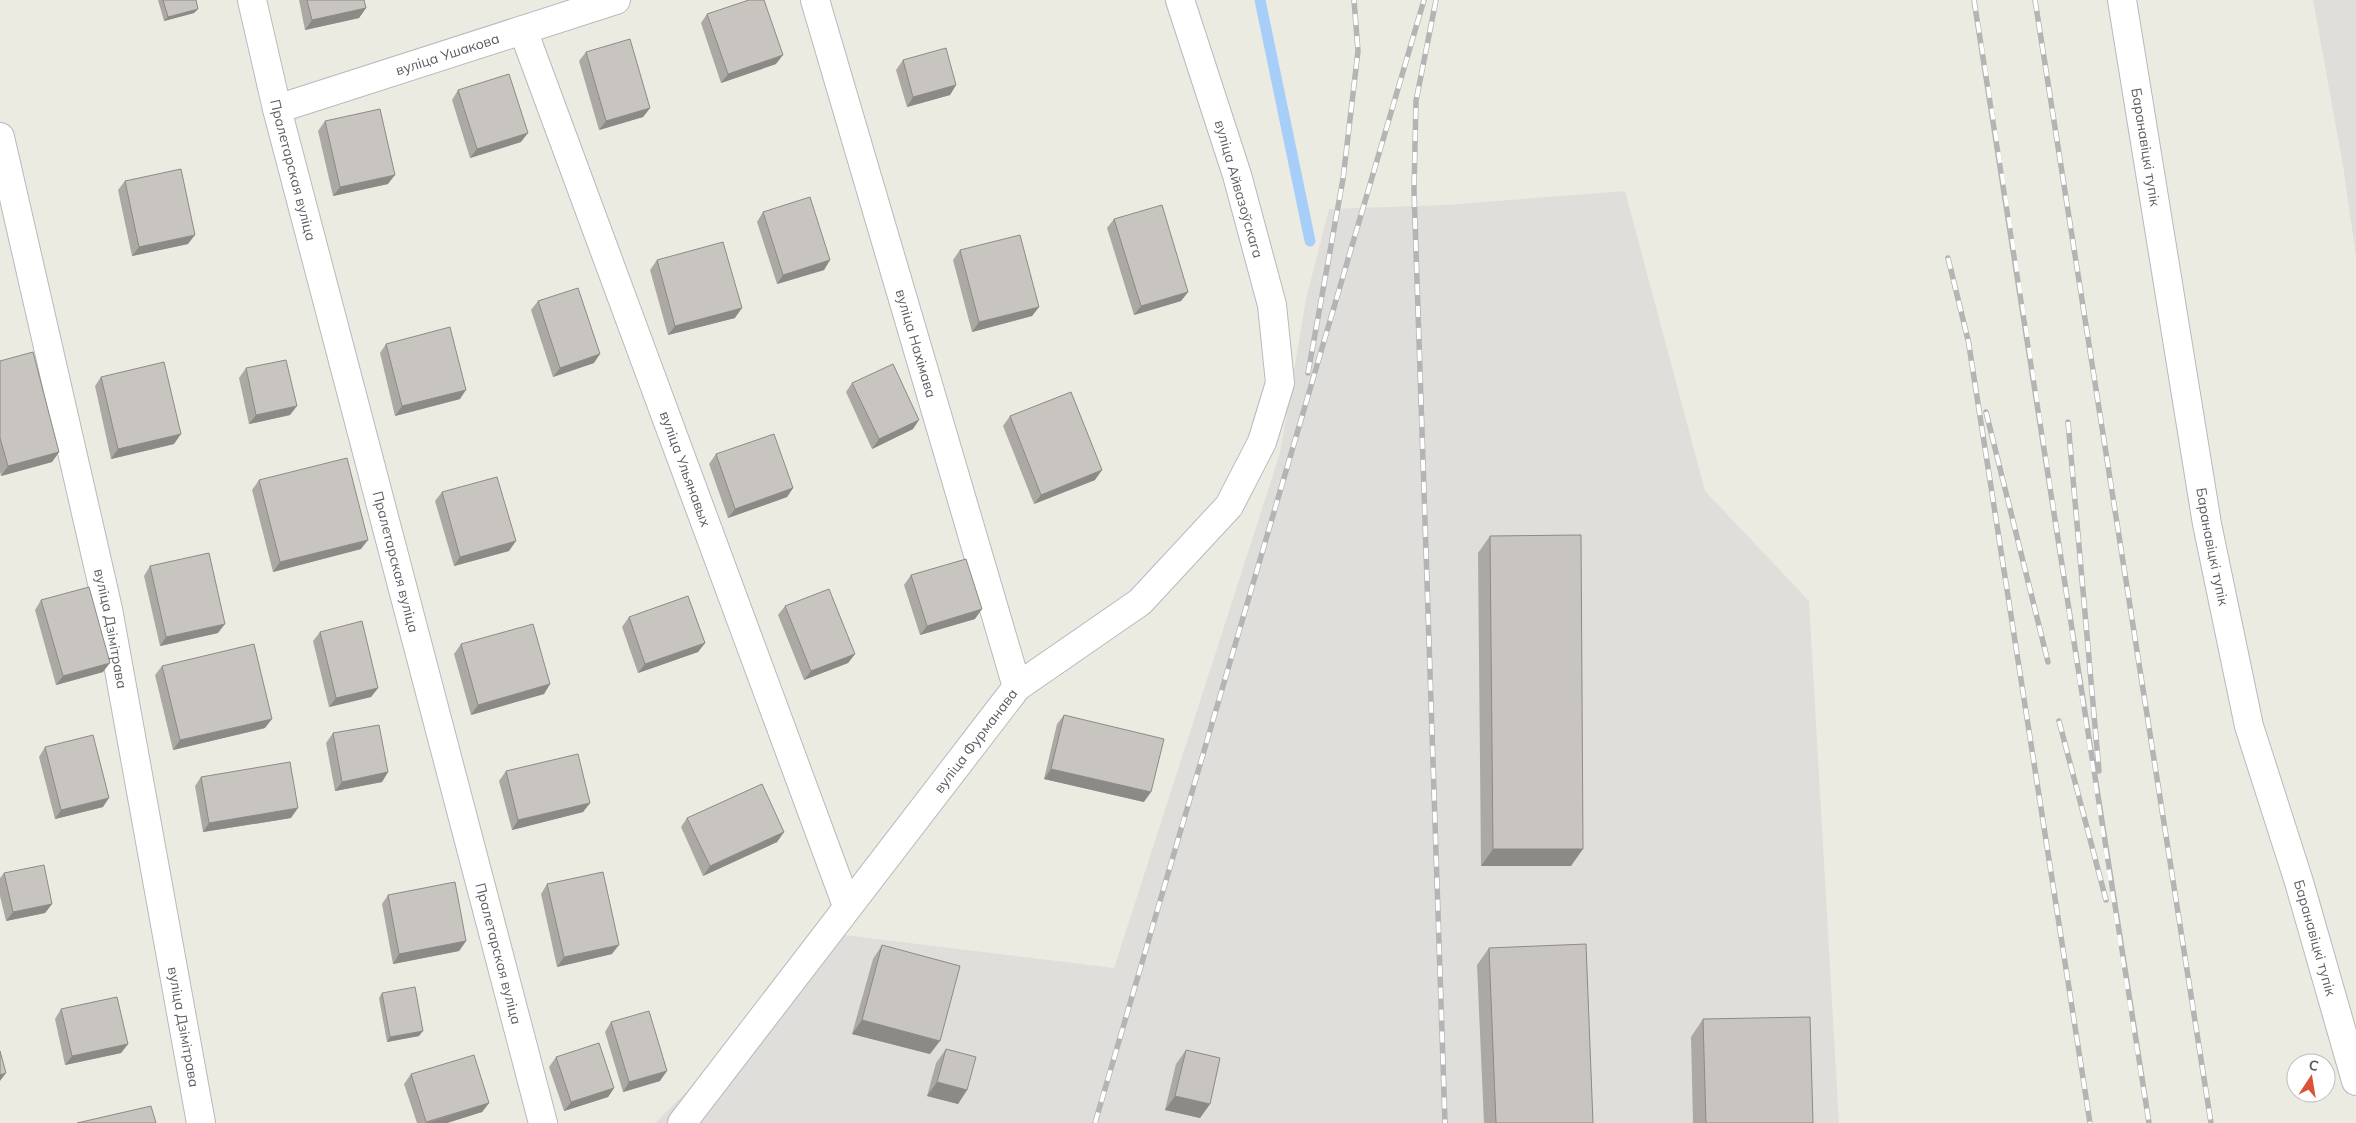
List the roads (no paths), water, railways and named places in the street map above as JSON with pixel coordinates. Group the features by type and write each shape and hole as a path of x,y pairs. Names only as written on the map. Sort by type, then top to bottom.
{"street":[{"name":"Пралетарская вуліца","path":"252,0 278,109 543,1123"},
{"name":"вуліца Ушакова","path":"278,109 616,0"},
{"name":"вуліца Нахімава","path":"815,0 1017,687"},
{"name":"вуліца Айвазоўскага","path":"1180,0 1237,175 1272,305 1280,383"},
{"name":"Баранавіцкі тупік","path":"2122,0 2207,524 2249,726 2299,882 2356,1081"},
{"name":"вуліца Ульянавых","path":"523,30 847,906"},
{"name":"вуліца Дзімітрава","path":"0,137 108,609 201,1123"},
{"name":"вуліца Фурманава","path":"682,1123 1017,687 1140,602 1229,506 1262,442 1280,383"}],"waterway":[{"path":"1260,0 1310,241"}],"railway":[{"path":"1308,373 1343,179 1358,51 1354,0"},
{"path":"1095,1123 1424,0"},
{"path":"1436,0 1416,101 1414,190 1445,1123"},
{"path":"1974,0 2149,1123"},
{"path":"2035,0 2211,1123"},
{"path":"1948,258 1969,344"},
{"path":"1968,339 2090,1123"},
{"path":"1986,412 2048,662"},
{"path":"2068,422 2099,771"},
{"path":"2059,721 2106,900"}]}
